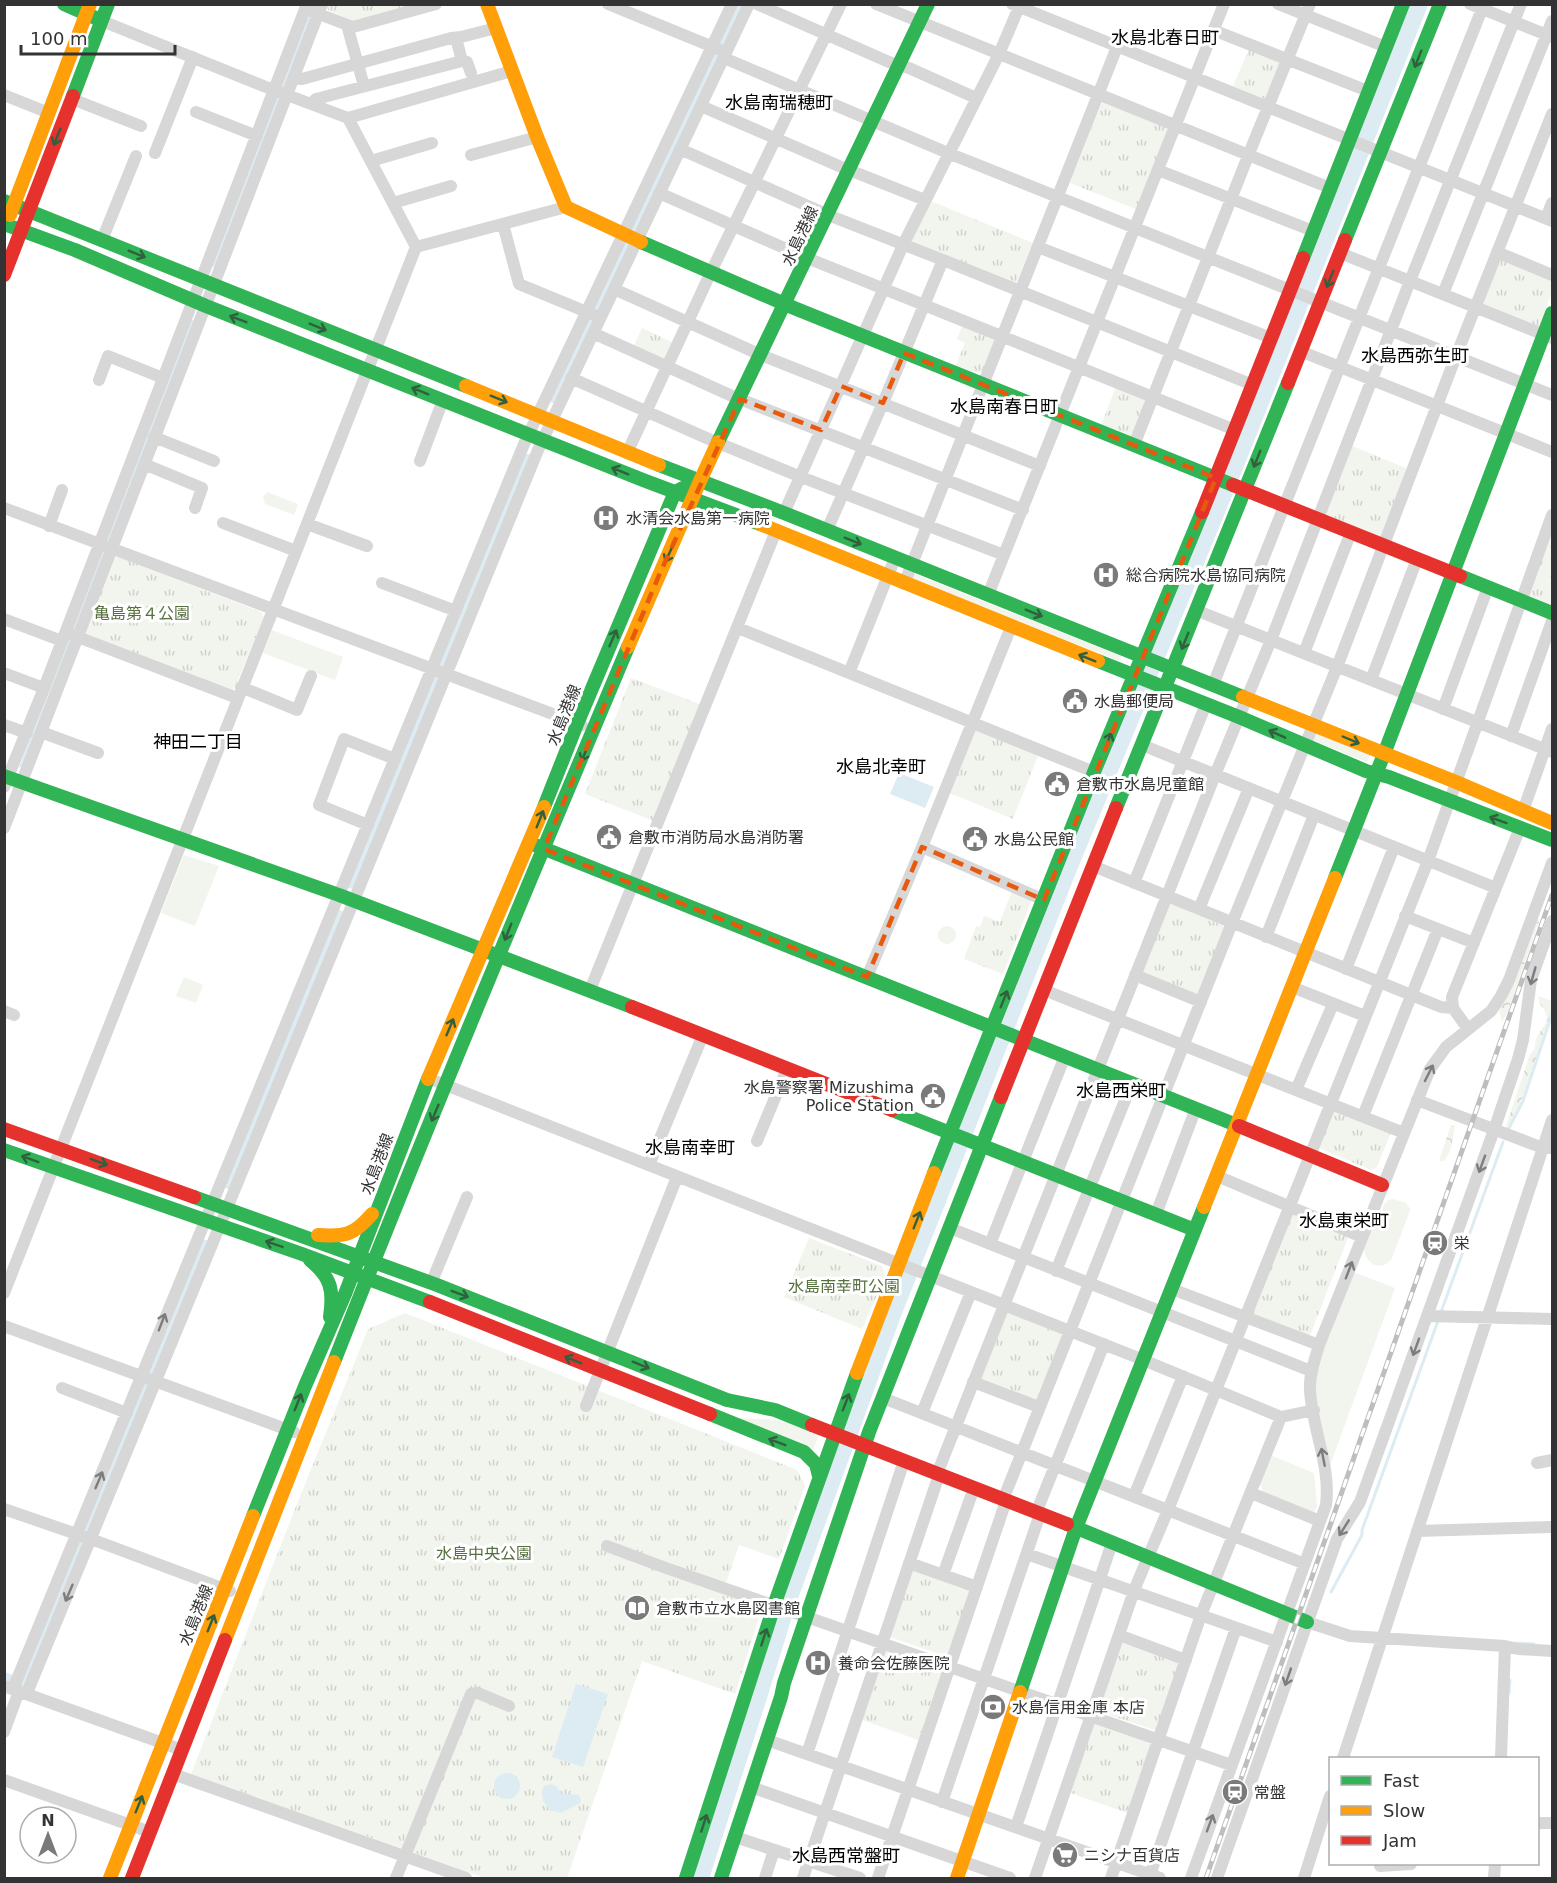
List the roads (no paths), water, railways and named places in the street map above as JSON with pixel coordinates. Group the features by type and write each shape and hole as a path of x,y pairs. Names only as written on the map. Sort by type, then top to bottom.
{"street":[{"path":"64,4 88,9 102,21 348,118 512,71"},
{"path":"4,275 108,4"},
{"path":"313,9 353,27 436,4"},
{"path":"487,4 566,207"},
{"path":"285,1047 354,901 397,774 439,672 542,440 593,333 594,315 614,289 630,237 659,193 677,142 701,106 720,51 732,4"},
{"path":"4,1732 16,1687 84,1537 127,1413 148,1379 227,1209 248,1138 285,1047 339,895 368,825 397,774 396,759 439,672 456,611 528,434 594,315 720,51 749,4"},
{"path":"758,4 976,98"},
{"path":"627,453 711,272 841,4"},
{"path":"876,4 1330,188"},
{"name":"水島港線","path":"132,1878 367,1278 594,730 700,481 928,4"},
{"path":"988,595 1224,4"},
{"path":"1278,4 1308,10 1386,47"},
{"path":"721,1878 766,1740 849,1439 902,1265 1044,990 1142,746 1151,660 1230,484 1300,351 1316,300 1340,253 1365,145 1368,91 1403,4"},
{"path":"686,1878 819,1476 883,1398 925,1274 950,1228 965,1140 996,1029 1094,772 1148,682 1174,669 1198,611 1230,484 1235,430 1271,338 1295,291 1313,231 1330,188 1365,145 1440,4"},
{"path":"803,1878 956,1426 1271,640 1410,281 1521,4"},
{"path":"616,6 720,51 799,90 948,153 1552,395"},
{"path":"784,513 903,245 999,54 1016,6 1549,220 1552,203"},
{"path":"1213,685 1419,167 1479,6 1550,36"},
{"path":"88,9 31,160 9,203 5,226 75,250 199,303 776,531 1239,717 1304,746 1552,840"},
{"path":"4,828 12,780 27,733 44,688 70,636 106,547 144,464 199,303 201,280 257,136 281,93 294,78 313,9"},
{"path":"106,547 163,378 199,303 214,285 313,9"},
{"path":"1134,445 1308,10"},
{"path":"1443,294 1550,36 1552,21"},
{"path":"347,26 364,86"},
{"path":"294,78 302,79 496,28"},
{"path":"1213,30 1368,91"},
{"path":"456,38 462,61"},
{"path":"904,584 1117,47"},
{"path":"155,153 193,57"},
{"path":"311,104 316,99 462,61 468,62 471,73"},
{"path":"4,96 49,113"},
{"path":"72,99 141,126"},
{"path":"701,106 925,200"},
{"path":"196,112 257,136"},
{"path":"878,1878 1021,1452 1232,923 1337,667 1475,307 1552,114"},
{"path":"4,1293 416,247 348,118"},
{"path":"471,155 537,136"},
{"path":"677,142 755,182 828,215 1253,385"},
{"path":"372,161 432,143"},
{"path":"102,240 136,156"},
{"path":"4,190 13,186 31,160"},
{"path":"45,165 41,196 44,207 49,213 80,232"},
{"path":"1158,170 1313,231"},
{"path":"393,202 451,186"},
{"path":"659,193 807,258 1235,430"},
{"path":"9,203 552,420 627,453 784,513 1247,698 1552,823"},
{"path":"416,247 566,207 785,304 1552,613"},
{"path":"504,224 519,284 594,315"},
{"path":"4,280 21,250 29,246 75,250"},
{"path":"1038,247 1271,338"},
{"path":"1497,252 1552,274"},
{"path":"1340,253 1548,337"},
{"path":"826,531 943,260"},
{"path":"614,289 761,355 1040,466"},
{"path":"957,1878 1076,1528 1377,774 1524,383 1548,337 1552,313"},
{"path":"593,333 740,399 1023,510"},
{"path":"1300,351 1552,452"},
{"path":"99,381 108,356 163,378"},
{"path":"571,378 801,477 1004,555"},
{"path":"420,460 443,400"},
{"path":"154,437 214,460"},
{"path":"144,464 202,488 195,508"},
{"path":"675,492 700,481"},
{"path":"49,526 62,490"},
{"name":"水島港線","path":"110,1878 287,1429 353,1273 428,1078 530,843 675,492"},
{"path":"4,508 594,730"},
{"path":"1035,1878 1134,1592 1428,861 1552,520"},
{"path":"223,523 296,551"},
{"path":"307,524 367,546"},
{"path":"590,990 776,531"},
{"path":"1304,654 1350,532"},
{"path":"849,673 895,558"},
{"path":"1371,680 1417,559"},
{"path":"382,582 456,611"},
{"path":"1443,709 1488,587"},
{"path":"1198,611 1549,751"},
{"path":"4,619 70,636 239,693 297,710 311,676"},
{"path":"1511,736 1552,621"},
{"path":"867,977 1011,627"},
{"path":"738,628 1094,772"},
{"path":"12,780 41,732 70,636"},
{"path":"4,673 44,688"},
{"path":"1134,883 1206,704"},
{"path":"4,724 27,733"},
{"path":"1523,811 1549,751 1552,729"},
{"path":"41,732 98,753"},
{"path":"368,825 319,805 344,739 396,759"},
{"path":"1142,746 1496,888"},
{"path":"12,780 339,895 499,955 1195,1230"},
{"path":"1199,909 1249,788"},
{"path":"1266,937 1314,815"},
{"path":"1468,1029 1453,1008 1452,997 1520,828"},
{"path":"530,843 1164,1095 1382,1185"},
{"path":"922,847 1044,900"},
{"path":"1346,969 1394,847"},
{"path":"1191,1878 1326,1505 1328,1490 1310,1389 1311,1371 1319,1345 1430,1070 1446,1047 1491,1011 1501,996 1552,863"},
{"path":"1093,866 1346,969 1441,1006 1453,1008"},
{"path":"1405,916 1474,943"},
{"path":"1217,1878 1337,1539 1360,1502 1494,1130 1523,1040 1531,980 1552,921"},
{"path":"1363,1116 1438,929"},
{"path":"1135,975 1201,1002"},
{"path":"1292,987 1365,1016"},
{"path":"1044,990 1404,1133"},
{"path":"1296,1090 1333,1004"},
{"path":"649,1165 703,1035"},
{"path":"990,1244 1065,1056"},
{"path":"757,1141 787,1069"},
{"path":"428,1078 1104,1344 1281,1417 1314,1410"},
{"path":"1056,1271 1132,1083"},
{"path":"1417,1100 1548,1148"},
{"path":"1156,1214 1196,1108"},
{"path":"1343,1757 1487,1317 1548,1148 1552,1120"},
{"path":"4,1128 435,1283 727,1400 775,1410 1076,1528 1307,1622 1350,1636 1552,1651"},
{"path":"16,1687 84,1537 148,1379 212,1202 248,1138"},
{"path":"4,1150 302,1254 430,1302 804,1452 816,1464 819,1476"},
{"path":"1216,1176 1362,1237"},
{"path":"586,1406 677,1177"},
{"path":"435,1283 467,1197"},
{"path":"290,1230 332,1236 349,1234 362,1226 380,1200"},
{"path":"396,1206 389,1238 390,1248 405,1265 435,1283"},
{"path":"950,1228 1311,1371"},
{"path":"302,1254 330,1281 332,1303 327,1333"},
{"path":"1172,1288 1319,1345"},
{"path":"922,1413 971,1292"},
{"path":"356,1308 368,1299 383,1294 430,1302"},
{"path":"1427,1316 1552,1319"},
{"path":"4,1326 306,1437"},
{"path":"942,1802 1027,1554 1054,1465 1104,1344"},
{"path":"1134,1496 1183,1376"},
{"path":"973,1382 1039,1407"},
{"path":"62,1388 127,1413"},
{"path":"883,1398 1305,1564"},
{"path":"705,1414 760,1414 793,1418"},
{"path":"1111,1878 1201,1615 1281,1417"},
{"path":"1537,1463 1552,1460"},
{"path":"807,1754 904,1461"},
{"path":"943,1575 974,1488"},
{"path":"1251,1493 1320,1521"},
{"path":"4,1509 243,1596"},
{"path":"1417,1530 1552,1527"},
{"path":"1016,1827 1112,1543"},
{"path":"607,1546 1231,1765"},
{"path":"1027,1554 1277,1642"},
{"path":"909,1563 977,1587"},
{"path":"766,1740 1155,1877 1193,1751 1236,1628"},
{"path":"1119,1635 1186,1660"},
{"path":"1501,1757 1505,1646"},
{"path":"16,1687 182,1750"},
{"path":"396,1878 471,1694 477,1693 509,1706"},
{"path":"173,1774 466,1878"},
{"path":"4,1780 150,1832"},
{"path":"751,1787 1010,1878"},
{"path":"1304,1878 1328,1811"},
{"path":"735,1837 860,1878"},
{"path":"765,1878 774,1850"}],"waterway":[{"path":"700,1878 788,1600 893,1312 1067,871 1224,492 1419,4"},
{"path":"1369,145 1425,4"},
{"path":"1309,295 1366,151"},
{"path":"1235,479 1307,302"},
{"path":"1161,656 1230,491"},
{"path":"1011,1029 1148,687"},
{"path":"1508,1130 1523,1101 1552,1014"},
{"path":"969,1135 1007,1041"},
{"path":"1441,1312 1503,1142"},
{"path":"917,1266 964,1147"},
{"path":"855,1435 915,1272"},
{"path":"1331,1592 1362,1535 1438,1321"},
{"path":"793,1607 851,1447"},
{"path":"707,1878 791,1614"},
{"path":"1516,1643 1534,1644"},
{"path":"1509,1693 1510,1680"}],"railway":[{"path":"1206,1878 1552,895"}],"place":[{"name":"水清会水島第一病院","path":"606,518"},
{"name":"総合病院水島協同病院","path":"1106,575"},
{"name":"水島郵便局","path":"1075,701"},
{"name":"倉敷市水島児童館","path":"1057,784"},
{"name":"倉敷市消防局水島消防署","path":"609,837"},
{"name":"水島公民館","path":"975,839"},
{"name":"水島警察署 Mizushima Police Station","path":"933,1096"},
{"name":"栄","path":"1435,1243"},
{"name":"倉敷市立水島図書館","path":"637,1608"},
{"name":"養命会佐藤医院","path":"818,1663"},
{"name":"水島信用金庫 本店","path":"993,1707"},
{"name":"常盤","path":"1235,1792"},
{"name":"ニシナ百貨店","path":"1065,1855"}],"district":[{"name":"水島北春日町","path":"1165,37"},
{"name":"水島南瑞穂町","path":"779,102"},
{"name":"水島西弥生町","path":"1415,355"},
{"name":"水島南春日町","path":"1004,406"},
{"name":"神田二丁目","path":"198,741"},
{"name":"水島北幸町","path":"881,766"},
{"name":"水島西栄町","path":"1121,1090"},
{"name":"水島南幸町","path":"690,1147"},
{"name":"水島東栄町","path":"1344,1220"},
{"name":"水島西常盤町","path":"846,1855"}],"park label":[{"name":"亀島第４公園","path":"142,613"},
{"name":"水島南幸町公園","path":"844,1286"},
{"name":"水島中央公園","path":"484,1553"}]}
